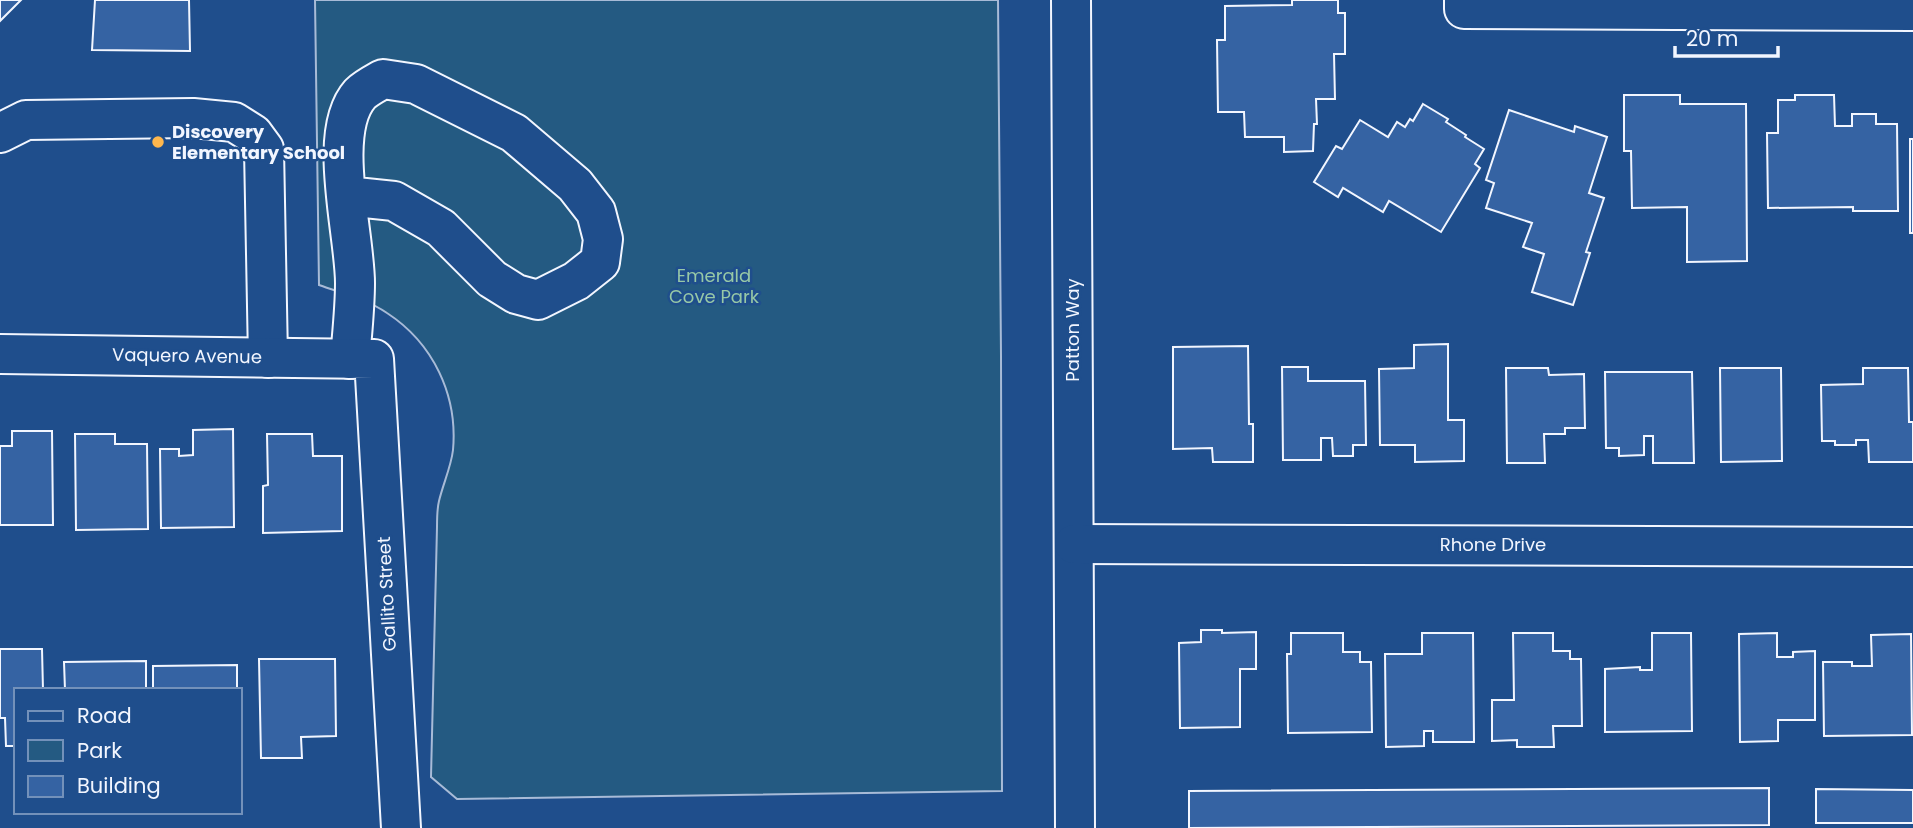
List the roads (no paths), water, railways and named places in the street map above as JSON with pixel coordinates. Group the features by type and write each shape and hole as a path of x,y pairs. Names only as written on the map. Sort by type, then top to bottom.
{"street":[{"name":"Patton Way","path":"1071,0 1075,828"},
{"path":"1464,4 1913,11"},
{"name":"Gallito Street","path":"346,196 394,201 441,228 492,279 516,294 538,300 576,281 600,262 603,239 596,212 575,185 514,132 416,84 383,79 361,92 350,110 343,135 346,196 401,828"},
{"path":"0,133 26,120 194,118 234,122 253,134 264,149 268,358"},
{"name":"Vaquero Avenue","path":"0,354 362,359"},
{"name":"Rhone Drive","path":"1074,544 1913,547"}],"place":[{"name":"Discovery Elementary School","path":"158,142"}],"park label":[{"name":"Emerald Cove Park","path":"714,286"}]}
